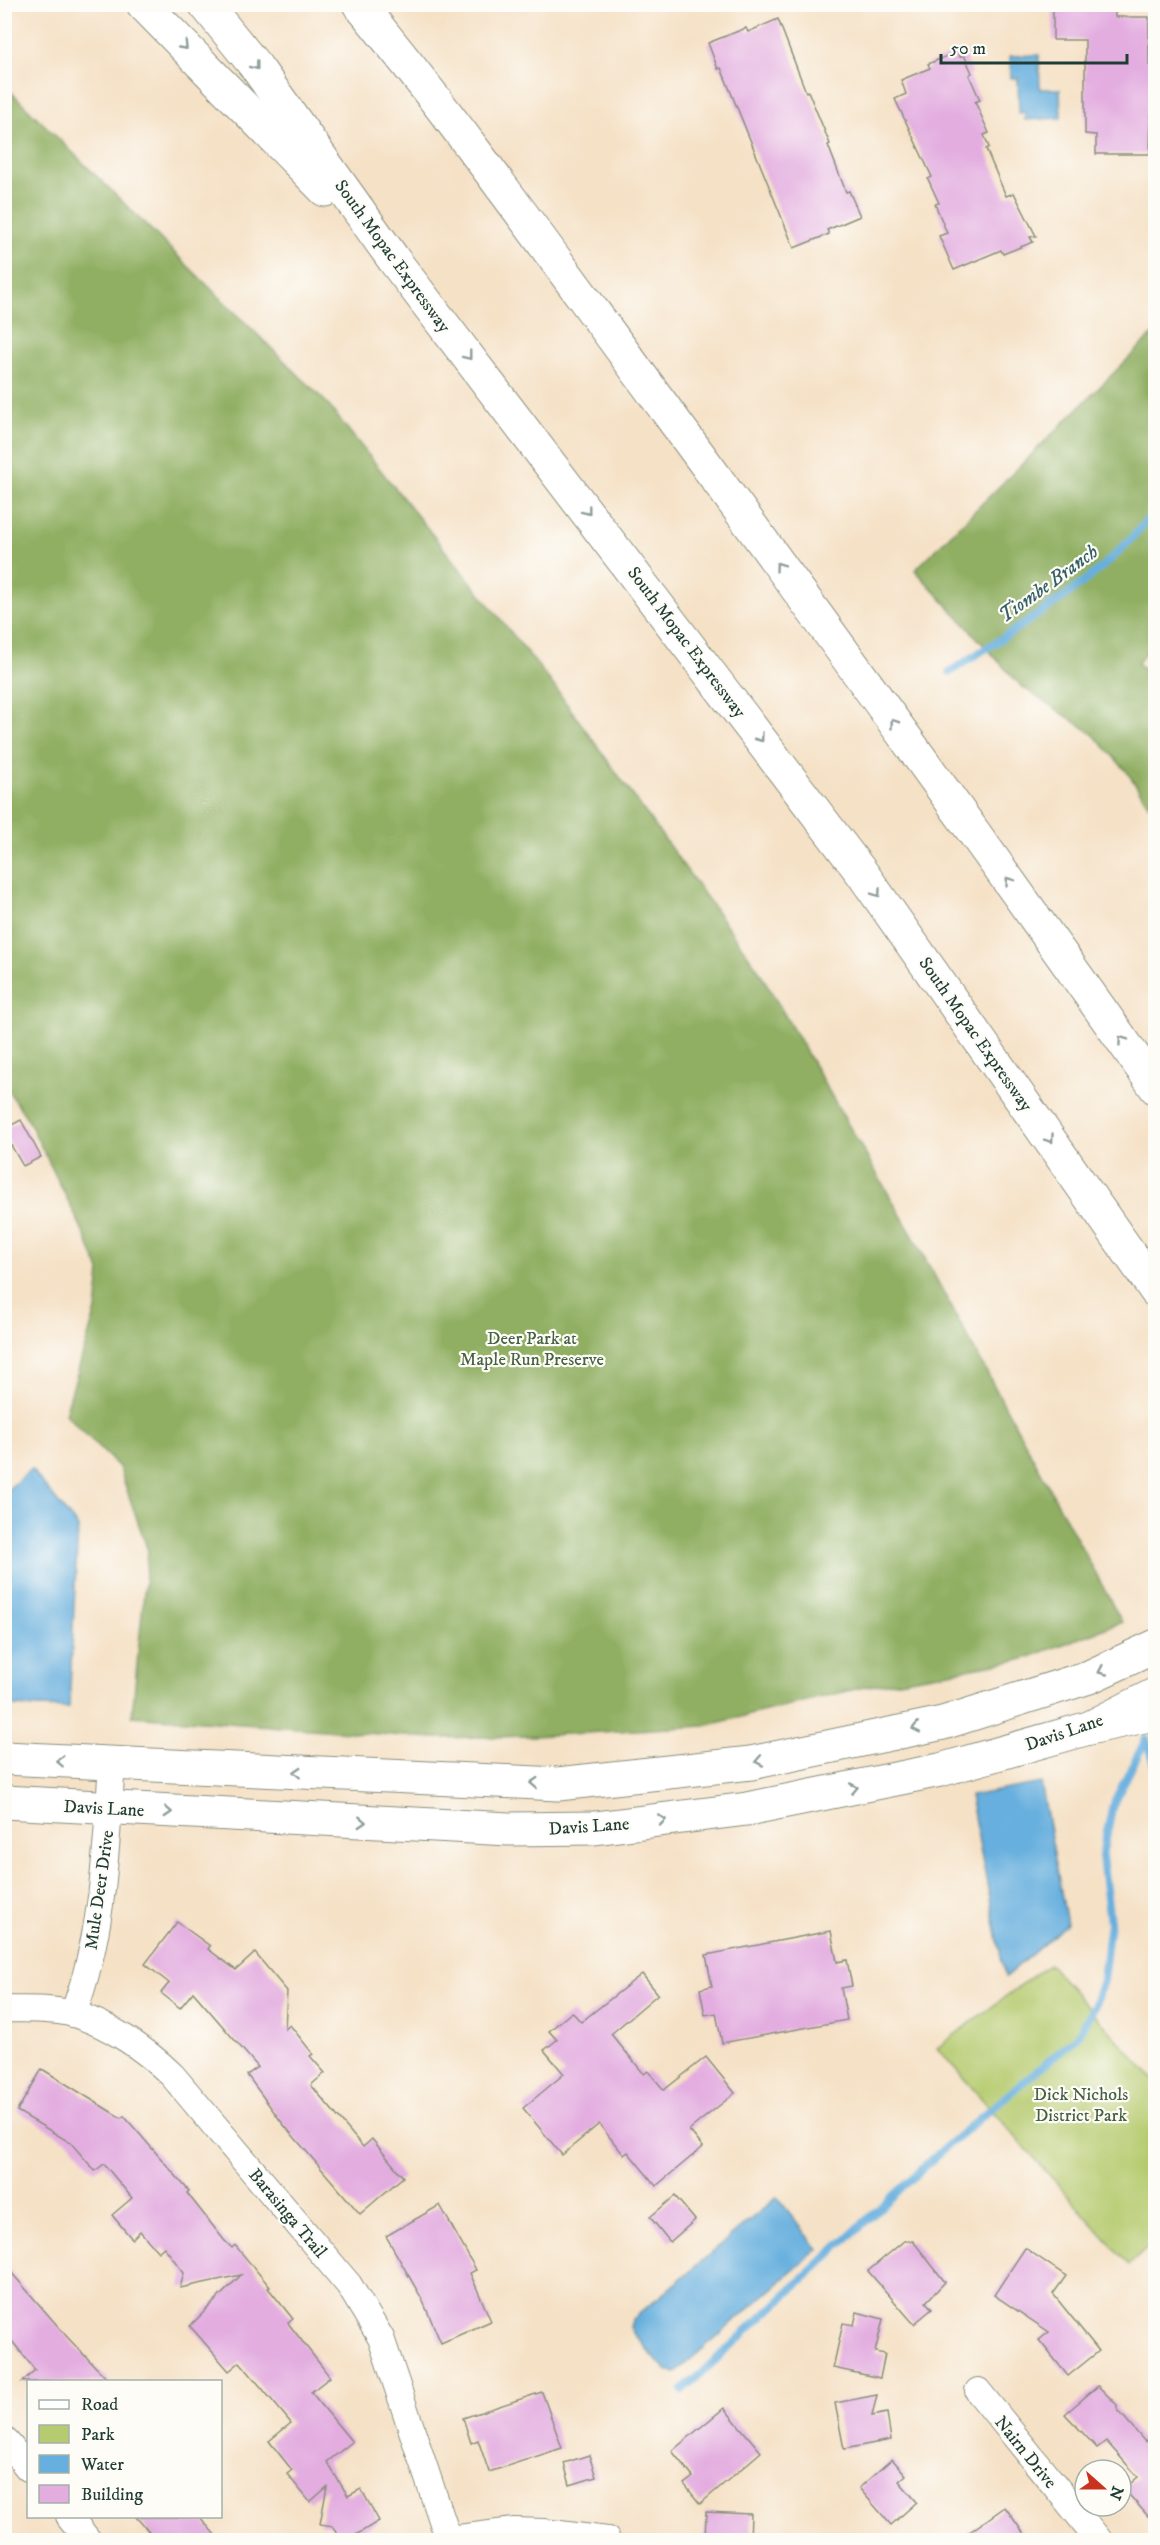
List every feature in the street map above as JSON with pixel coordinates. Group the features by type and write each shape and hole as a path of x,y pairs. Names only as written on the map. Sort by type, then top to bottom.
{"main road":[{"path":"143,4 394,260"},
{"name":"South Mopac Expressway","path":"205,4 257,68 394,260 862,873 1155,1291"},
{"path":"359,4 423,82 1030,909 1155,1088"},
{"path":"383,4 423,82"},
{"path":"4,1758 558,1784 592,1782 751,1763 943,1723 1089,1677 1155,1646"},
{"name":"Davis Lane","path":"4,1802 509,1829 595,1828 747,1809 940,1770 1089,1728 1155,1694"},
{"path":"1089,1728 1149,1715 1155,1716"},
{"path":"592,1782 595,1828"}],"street":[{"name":"Mule Deer Drive","path":"73,2014 85,1981 98,1918 108,1845 112,1763"},
{"name":"Barasinga Trail","path":"4,2009 73,2014 131,2043 154,2058 172,2075 349,2285 381,2338 446,2539"},
{"name":"Nairn Drive","path":"978,2391 1099,2541"},
{"path":"4,2439 27,2467"},
{"path":"70,2518 88,2541"},
{"path":"446,2539 514,2531 544,2532 607,2541"}],"green space":[{"name":"Deer Park at Maple Run Preserve","path":"5,86 325,401 551,682 758,969 913,1236 1122,1622 1024,1659 864,1687 704,1726 534,1736 434,1738 132,1716 148,1551 119,1467 65,1414 96,1310 100,1271 27,1118 5,1086"},
{"path":"1155,332 1155,639 1138,663 1155,681 1155,814 1128,773 1093,734 1021,686 915,570"},
{"name":"Dick Nichols District Park","path":"1049,1964 1155,2081 1155,2241 1129,2265 937,2048"}],"water":[{"path":"1039,55 1040,89 1060,89 1061,118 1025,120 1025,112 1019,113 1018,78 1011,78 1010,56"},
{"path":"31,1469 78,1527 69,1708 5,1706 5,1492"},
{"path":"1041,1783 1067,1924 1005,1977 970,1796"},
{"path":"777,2197 818,2249 676,2372 665,2370 633,2333 630,2327 632,2320"}],"building":[{"path":"1084,7 1115,7 1115,17 1149,17 1149,65 1155,65 1155,115 1151,115 1150,154 1096,154 1096,135 1085,134 1085,40 1053,40 1053,9 1084,9"},
{"path":"778,19 806,92 808,91 830,144 828,145 846,192 849,191 860,216 827,230 829,234 794,248 721,68 718,69 708,43 746,28 748,32"},
{"path":"957,52 960,57 964,55 972,73 969,75 980,100 975,102 989,133 984,135 989,147 986,149 1006,196 1014,193 1036,236 1030,237 1033,242 1003,254 1001,250 954,270 939,236 947,233 935,204 939,203 928,179 932,177 895,99 906,94 901,80 930,68 928,64"},
{"path":"21,1120 41,1157 23,1166 4,1133 4,1129"},
{"path":"177,1922 210,1946 208,1949 236,1970 255,1953 287,1991 285,2029 290,2025 313,2054 310,2056 325,2073 311,2085 363,2147 372,2139 403,2177 360,2214 283,2124 247,2075 258,2067 193,1992 180,2008 161,1993 169,1983 145,1964"},
{"path":"831,1931 837,1962 847,1960 852,1986 841,1988 847,2020 722,2043 716,2013 705,2015 700,1989 712,1986 706,1955"},
{"path":"642,1974 658,1994 611,2034 644,2074 648,2071 664,2090 706,2057 735,2093 689,2130 703,2147 656,2186 628,2152 624,2155 599,2124 562,2155 523,2108 564,2074 544,2050 557,2040 549,2031 572,2012 581,2022"},
{"path":"42,2069 121,2118 124,2116 189,2191 187,2193 224,2240 232,2248 235,2245 270,2287 268,2288 293,2319 288,2323 330,2377 311,2392 352,2442 327,2462 348,2496 361,2489 379,2521 346,2541 341,2541 332,2526 320,2524 327,2487 310,2502 287,2474 292,2470 269,2441 291,2423 240,2362 229,2371 190,2326 241,2275 180,2288 184,2273 164,2247 158,2252 140,2231 132,2239 112,2215 132,2198 104,2164 95,2171 71,2143 17,2111"},
{"path":"675,2196 695,2220 670,2242 650,2217"},
{"path":"440,2205 476,2270 470,2273 491,2321 441,2343 422,2299 386,2236"},
{"path":"904,2241 913,2241 945,2282 926,2302 932,2309 914,2324 868,2271"},
{"path":"1025,2248 1066,2276 1053,2294 1099,2351 1068,2376 1039,2340 1049,2332 994,2295"},
{"path":"4,2264 108,2380 27,2380 27,2382 22,2382 35,2370 4,2331"},
{"path":"857,2312 883,2319 875,2352 885,2354 880,2378 833,2368 843,2323 854,2325"},
{"path":"1098,2386 1117,2405 1117,2409 1145,2442 1155,2432 1155,2524 1133,2499 1133,2481 1138,2477 1133,2471 1133,2458 1121,2458 1106,2441 1097,2448 1065,2414"},
{"path":"542,2392 562,2448 489,2472 478,2440 471,2443 463,2418"},
{"path":"877,2395 872,2416 887,2413 891,2440 844,2449 835,2403"},
{"path":"724,2408 761,2452 700,2504 684,2484 693,2477 672,2451"},
{"path":"589,2455 596,2477 570,2485 564,2463"},
{"path":"892,2459 906,2475 899,2481 917,2502 891,2525 859,2488"},
{"path":"1005,2507 1029,2541 957,2541"},
{"path":"706,2512 751,2514 750,2541 705,2541"},
{"path":"137,2518 201,2518 220,2541 157,2541"}],"waterway":[{"name":"Tiombe Branch","path":"950,672 1088,579 1136,534 1156,508"},
{"name":"Tiombe Branch","path":"1146,1739 1156,1770"},
{"path":"683,2390 949,2144 1077,2037 1094,2007 1103,1980 1110,1922 1102,1856 1113,1804 1146,1739"}]}
